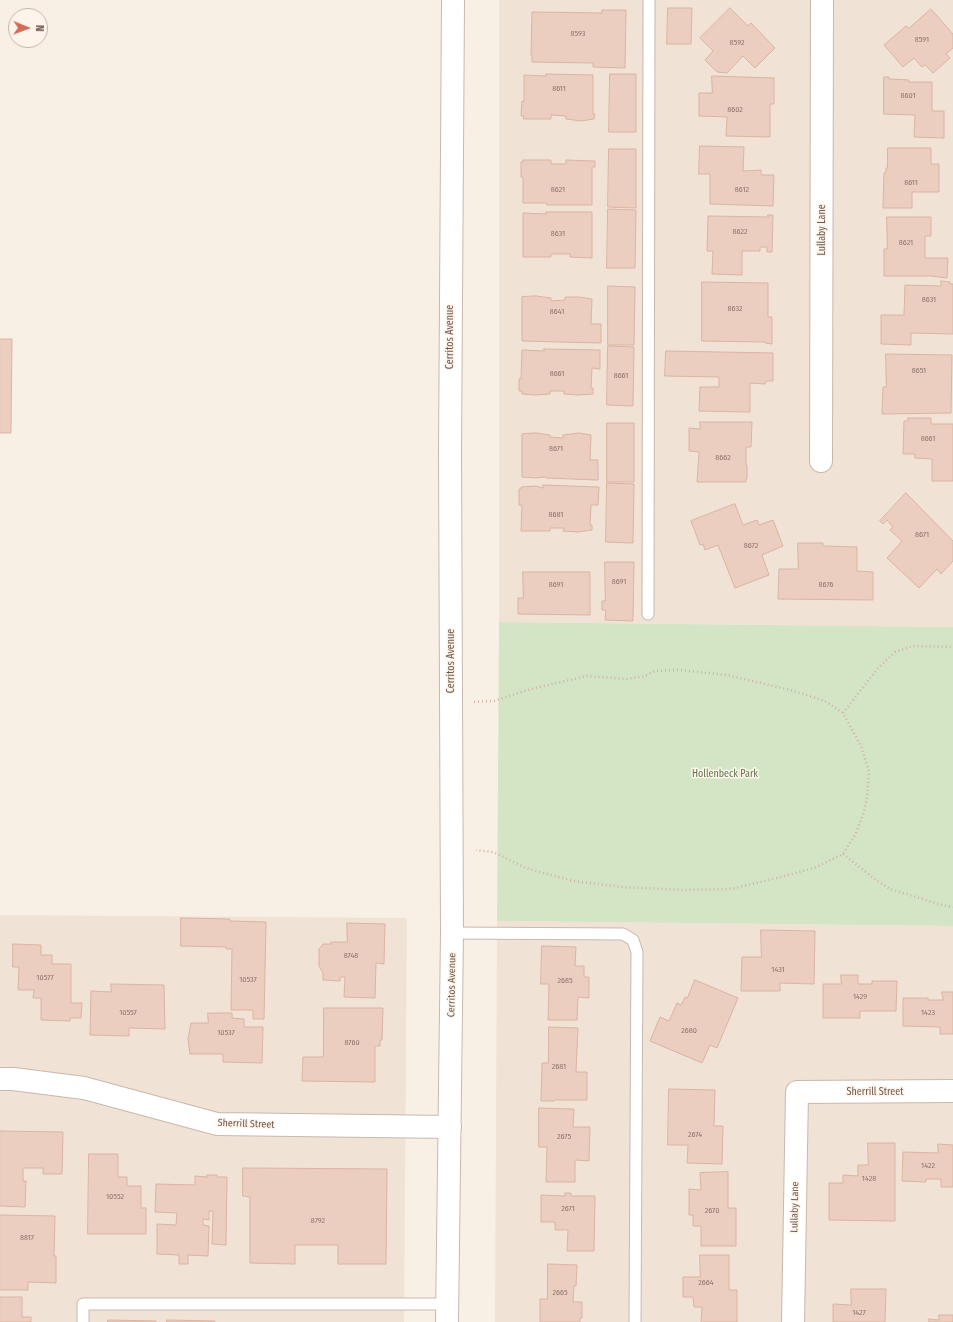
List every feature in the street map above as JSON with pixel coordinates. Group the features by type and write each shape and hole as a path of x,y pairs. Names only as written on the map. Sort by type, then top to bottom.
{"street":[{"name":"Cerritos Avenue","path":"447,1313 452,933 450,445 453,0"},
{"name":"Lullaby Lane","path":"821,460 822,0"},
{"name":"Sherrill Street","path":"0,1079 13,1079 84,1088 217,1124 450,1127"},
{"name":"Lullaby Lane","path":"793,1322 797,1092"},
{"name":"Sherrill Street","path":"797,1092 953,1092"}],"lane":[{"path":"648,614 649,0"},
{"path":"452,933 623,934 634,940 637,952 635,1322"},
{"path":"84,1322 84,1304 447,1313"}],"path":[{"path":"843,713 878,668 895,652 913,646 953,647"},
{"path":"451,703 494,701 531,689 587,676 627,679 645,676 655,671 679,670 727,675 790,690 825,701 843,713 862,748 869,772 864,812 855,835 843,854 814,868 731,889 683,890 623,887 573,881 526,868 493,852 451,847"},
{"path":"843,854 890,889 953,907"}],"shaded area":[{"path":"499,0 953,0 953,627 499,622"},
{"path":"0,915 407,918 404,1322 0,1322"},
{"path":"497,921 953,926 953,1322 495,1322"}],"green space":[{"name":"Hollenbeck Park","path":"499,622 953,627 953,926 497,921"}],"building":[{"path":"668,8 692,8 691,44 667,44"},
{"path":"730,8 748,26 751,23 775,48 755,68 743,56 727,73 717,72 705,60 713,51 700,38"},
{"path":"931,9 953,34 953,48 946,54 950,58 933,73 925,65 922,67 914,58 903,67 884,45 906,26 909,28"},
{"path":"602,10 626,10 625,68 593,67 593,63 532,62 532,12 602,13"},
{"path":"546,74 593,75 594,119 581,121 566,119 566,116 551,115 551,119 523,119 524,116 521,116 522,101 524,102 524,75 546,76"},
{"path":"610,74 636,74 636,132 609,132"},
{"path":"712,76 774,78 774,104 770,104 770,137 726,136 727,117 699,116 699,93 712,93"},
{"path":"884,77 889,77 889,79 909,80 909,82 932,82 932,111 944,111 944,138 914,137 915,115 884,114"},
{"path":"700,146 744,147 743,171 761,170 761,175 774,175 773,206 710,204 710,174 699,174"},
{"path":"888,148 931,148 931,164 939,164 939,192 912,192 912,208 883,208 884,173 886,173 887,168"},
{"path":"609,149 636,149 636,208 608,207"},
{"path":"523,160 551,160 551,164 566,164 566,160 595,161 595,167 592,167 592,205 547,205 547,203 523,203 523,177 521,177 521,162 523,162"},
{"path":"608,209 636,210 635,268 607,268"},
{"path":"546,212 592,212 592,258 570,257 570,254 551,254 551,257 523,257 523,213 546,214"},
{"path":"768,215 773,215 772,252 767,252 767,247 760,247 760,251 742,251 742,275 712,274 713,251 707,251 708,216 768,217"},
{"path":"887,217 931,217 931,236 925,236 925,258 948,258 947,278 931,276 884,276 884,249 887,249"},
{"path":"941,281 950,282 950,284 953,284 953,334 911,333 911,345 881,344 881,315 904,315 905,285 941,286"},
{"path":"702,282 768,283 768,317 772,317 772,344 765,342 702,341"},
{"path":"608,286 635,287 634,345 608,345"},
{"path":"536,296 551,298 551,301 565,300 565,297 592,299 591,324 601,324 601,343 522,341 522,297"},
{"path":"0,339 12,339 11,433 0,433"},
{"path":"608,346 634,347 633,406 607,405"},
{"path":"544,349 600,350 600,369 592,368 591,388 593,388 593,394 578,395 564,394 564,391 550,391 550,394 522,394 522,391 519,391 519,379 521,379 522,350 544,351"},
{"path":"666,351 773,353 773,381 766,381 765,384 750,383 750,412 699,411 700,387 719,387 719,377 665,376"},
{"path":"886,354 952,355 951,413 882,414 883,387 886,387"},
{"path":"908,418 931,418 931,424 953,424 953,481 932,481 932,459 915,458 915,454 903,454 904,421 908,421"},
{"path":"700,422 752,422 751,447 746,447 746,482 697,482 699,452 689,451 689,428 700,429"},
{"path":"607,423 634,423 634,482 607,482"},
{"path":"536,433 550,435 550,437 563,438 563,435 579,433 591,435 590,460 598,460 598,480 522,477 522,434"},
{"path":"607,483 634,484 633,543 606,542"},
{"path":"543,485 599,487 598,505 591,505 590,525 592,525 592,530 578,532 563,531 564,528 550,528 550,531 521,531 522,505 519,505 519,489 521,489 521,487 536,486 543,488"},
{"path":"906,493 953,541 953,561 941,574 937,569 919,588 887,558 902,541 890,530 893,527 887,520 883,524 880,521"},
{"path":"735,504 743,525 757,520 759,525 773,520 783,546 762,555 769,575 735,588 718,545 705,550 703,544 700,545 691,521"},
{"path":"798,543 823,543 823,546 857,547 857,571 873,572 873,600 778,599 779,569 798,569"},
{"path":"605,562 634,562 633,621 605,620 606,610 602,610 602,601 605,601"},
{"path":"523,572 590,572 590,615 518,614 518,598 523,598"},
{"path":"181,918 230,919 230,921 266,922 264,1019 253,1019 253,1010 231,1010 232,949 226,949 226,947 181,946"},
{"path":"347,923 385,924 384,964 376,963 375,998 344,997 345,977 340,977 340,981 323,980 323,973 319,966 319,949 323,944 331,944 331,942 347,942"},
{"path":"761,930 815,931 814,984 780,983 780,991 741,991 742,957 761,957"},
{"path":"13,944 41,945 41,955 52,955 52,964 71,964 71,1003 82,1003 81,1018 70,1018 70,1021 41,1020 41,998 33,998 34,990 18,990 19,967 13,967"},
{"path":"542,946 576,947 575,966 584,966 584,977 589,977 589,998 578,997 577,1020 548,1020 549,984 541,984"},
{"path":"841,975 858,975 858,984 872,984 872,981 897,981 896,1011 860,1011 860,1018 823,1018 823,984 841,984"},
{"path":"695,980 738,998 717,1048 710,1045 702,1063 650,1041 660,1017 669,1021 677,1003 681,1005 685,997 687,998"},
{"path":"111,984 164,985 165,1029 129,1028 129,1036 90,1035 91,991 111,992"},
{"path":"942,992 953,992 953,1034 940,1034 940,1027 903,1026 903,998 928,998 928,1000 943,1000"},
{"path":"324,1008 383,1008 382,1040 380,1040 380,1046 375,1046 375,1082 302,1081 303,1057 323,1057"},
{"path":"208,1013 232,1013 232,1018 244,1019 244,1027 263,1027 262,1063 223,1062 223,1054 190,1054 188,1039 191,1023 208,1023"},
{"path":"549,1027 578,1028 576,1072 587,1072 587,1100 541,1101 542,1063 548,1063"},
{"path":"669,1089 715,1090 714,1126 723,1126 722,1164 687,1163 688,1145 668,1145"},
{"path":"539,1108 574,1109 573,1127 590,1127 589,1161 575,1160 575,1182 546,1182 547,1147 539,1147"},
{"path":"0,1131 63,1132 62,1174 43,1174 43,1168 23,1168 23,1181 26,1181 25,1207 0,1206"},
{"path":"868,1143 895,1143 895,1221 829,1220 829,1183 843,1183 843,1175 858,1176 858,1165 868,1165"},
{"path":"938,1144 953,1145 953,1187 941,1187 941,1179 926,1179 926,1182 902,1181 903,1152 938,1153"},
{"path":"89,1154 118,1154 118,1177 127,1177 127,1186 141,1186 141,1208 146,1208 146,1234 88,1234"},
{"path":"243,1168 387,1169 386,1264 338,1264 338,1245 295,1245 295,1264 250,1263 250,1197 243,1196"},
{"path":"728,1172 728,1208 736,1208 736,1246 701,1246 701,1226 693,1226 693,1215 689,1215 689,1189 701,1190 700,1173"},
{"path":"207,1175 227,1177 226,1245 212,1244 213,1211 209,1211 209,1220 203,1219 203,1225 209,1226 208,1256 188,1255 188,1264 179,1264 179,1255 157,1254 157,1224 176,1225 177,1213 155,1212 156,1184 195,1185 195,1176 207,1177"},
{"path":"565,1193 571,1193 571,1196 595,1196 594,1251 567,1251 568,1230 555,1230 555,1222 541,1222 541,1195 565,1196"},
{"path":"0,1215 55,1216 54,1256 56,1256 56,1283 28,1282 28,1290 0,1290"},
{"path":"700,1255 729,1255 729,1290 737,1290 737,1322 701,1322 702,1307 694,1307 693,1297 683,1297 683,1277 700,1277"},
{"path":"548,1264 577,1265 576,1286 574,1286 573,1302 582,1302 582,1318 580,1318 580,1322 540,1322 540,1299 547,1299"},
{"path":"851,1289 886,1289 885,1322 833,1322 833,1304 851,1305"},
{"path":"0,1297 22,1297 22,1317 31,1317 31,1322 0,1322"},
{"path":"939,1315 953,1315 953,1322 929,1322 928,1319 939,1320"},
{"path":"108,1320 156,1321 156,1322 108,1322"},
{"path":"167,1320 215,1321 215,1322 167,1322"}]}
